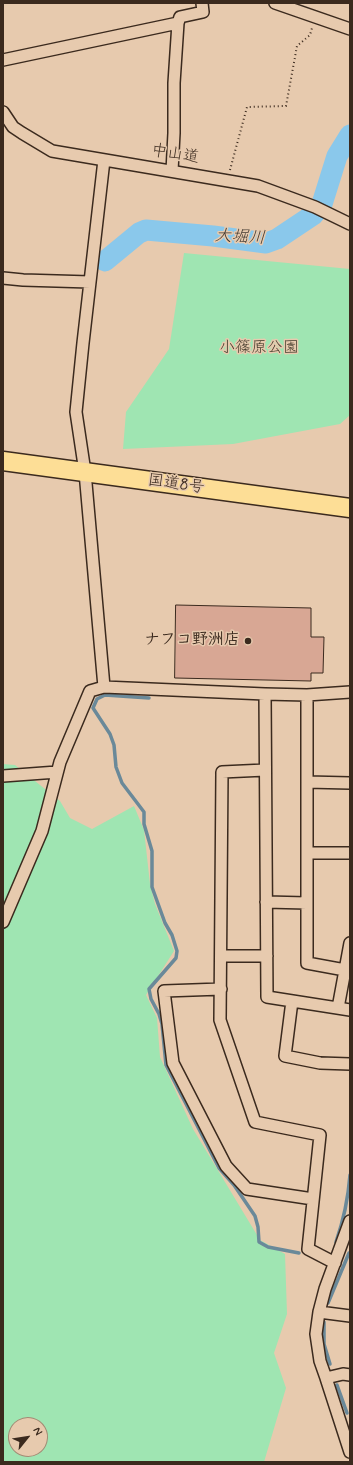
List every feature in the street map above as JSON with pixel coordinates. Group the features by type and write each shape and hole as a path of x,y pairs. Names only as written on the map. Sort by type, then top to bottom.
{"highway":[{"name":"国道8号","path":"3,461 350,508"}],"street":[{"path":"172,171 174,83 178,23 180,17 203,12 202,3"},
{"path":"276,3 350,29"},
{"path":"3,60 178,23"},
{"name":"中山道","path":"3,112 13,127 52,151 258,186 319,209 350,224"},
{"path":"104,160 76,412 85,472 104,687"},
{"path":"3,278 90,282"},
{"path":"3,922 42,831 60,762 90,691 104,687 307,695 350,692"},
{"path":"264,694 267,997 350,1010"},
{"path":"307,695 307,963 345,970"},
{"path":"265,770 222,772 220,1020 255,1122 320,1135 308,1249 335,1263"},
{"path":"3,776 57,772"},
{"path":"307,782 350,783"},
{"path":"307,853 350,853"},
{"path":"266,902 307,903"},
{"path":"338,1008 350,943"},
{"path":"221,956 267,956"},
{"path":"221,989 164,991 173,1063 226,1166 247,1189 314,1199"},
{"path":"292,1001 285,1056 320,1063 350,1064"},
{"path":"349,1462 346,1423 320,1361 316,1334 319,1312 325,1289 350,1221"},
{"path":"319,1312 350,1316"},
{"path":"326,1378 343,1374 350,1375"}],"path":[{"path":"227,180 248,107 286,106 297,46 310,35 315,17"}],"green space":[{"name":"小篠原公園","path":"184,253 350,269 350,415 340,424 233,444 123,449 126,412 169,349"},
{"path":"3,764 15,765 60,801 70,818 92,829 134,806 144,830 150,884 155,904 174,951 146,995 157,1018 160,1057 193,1129 260,1240 285,1254 287,1314 274,1353 286,1388 264,1462 3,1462"}],"building":[{"path":"176,605 311,608 311,637 324,637 323,673 311,673 311,681 175,678"}],"waterway":[{"name":"大堀川","path":"105,261 139,233 146,230 213,236 266,243 277,239 313,215 322,204 337,156 350,135"},
{"path":"149,698 105,695 97,699 93,708 110,734 114,745 116,767 122,783 144,812 144,824 152,851 152,887 177,951 176,958 149,989 151,999 159,1014 162,1024 166,1065 219,1168 234,1185 255,1216 258,1227 259,1242 268,1247 299,1253"},
{"path":"336,1242 345,1209 350,1175"},
{"path":"328,1303 349,1253"},
{"path":"324,1322 324,1344 330,1364"},
{"path":"337,1385 347,1413"}],"place":[{"name":"ナフコ野洲店","path":"248,641"}]}
